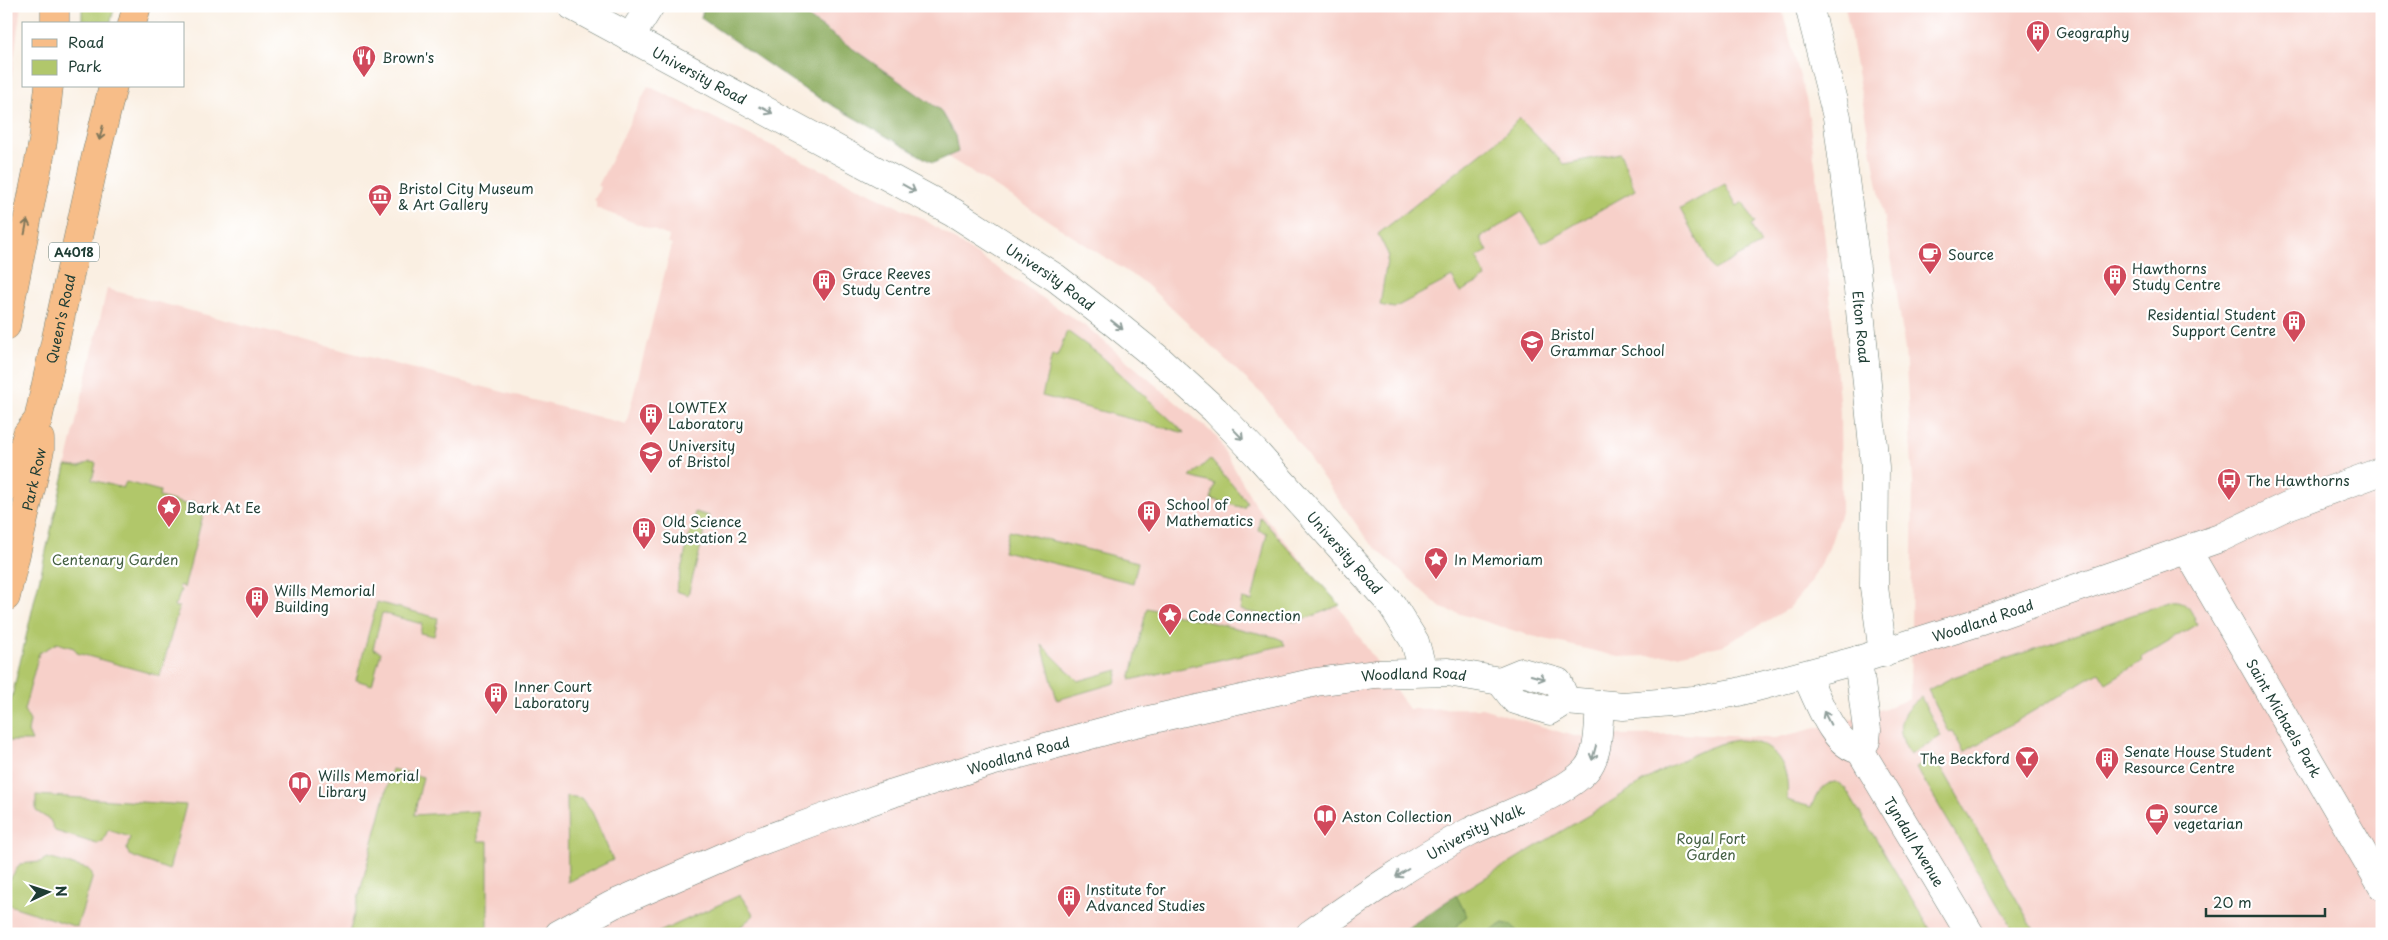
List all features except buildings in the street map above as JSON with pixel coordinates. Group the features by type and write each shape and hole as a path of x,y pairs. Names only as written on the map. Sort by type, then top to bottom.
{"main road":[{"path":"55,6 55,22"},
{"path":"133,22 137,6"},
{"path":"6,326 43,141 49,88"},
{"name":"Queen's Road","path":"6,487 16,472 27,434 38,420 91,174 113,88"},
{"name":"Park Row","path":"6,597 40,450 38,420"}],"street":[{"name":"University Road","path":"572,6 953,212 1056,278 1154,355 1215,410 1257,454 1392,605 1415,642 1423,672"},
{"path":"630,38 650,6"},
{"name":"Elton Road","path":"1809,6 1837,117 1855,258 1875,467 1874,587 1871,656"},
{"name":"Woodland Road","path":"559,934 612,905 750,845 893,793 991,762 1127,724 1316,682 1375,674 1454,672 1500,681 1515,700 1550,711 1566,701 1600,705 1646,705 1694,700 1806,675 1979,622 2188,550 2220,538 2287,506 2382,471"},
{"name":"Saint Michaels Park","path":"2188,550 2382,886"},
{"path":"1860,750 1866,741 1871,656"},
{"name":"Tyndall Avenue","path":"1806,675 1837,736 1850,748 1860,750 1970,934"},
{"name":"University Walk","path":"1310,934 1359,900 1468,832 1561,789 1580,776 1590,765 1596,750 1600,705"}],"shaded area":[{"path":"6,6 21,6 6,118"},
{"name":"Bristol Grammar School","path":"735,6 1781,6 1807,103 1826,248 1840,412 1841,512 1829,548 1810,583 1788,609 1724,645 1677,655 1619,657 1528,635 1441,608 1369,542 1265,397 1146,284 1015,199 861,103"},
{"name":"University of Bristol","path":"1845,6 2382,6 2382,934 6,934 6,722 107,289 626,424 672,245 668,243 669,236 596,208 596,201 594,200 601,187 598,186 648,86 922,218 1088,328 1216,436 1256,506 1332,597 1409,709 1482,708 1573,736 1681,734 1775,738 1858,718 1910,699 1913,482 1905,350 1895,279"}],"green space":[{"path":"82,6 115,6 111,22 82,22"},
{"path":"704,6 792,6 940,110 955,136 958,152 933,163 804,89 701,18"},
{"path":"1519,118 1564,164 1620,153 1635,190 1542,243 1522,212 1480,238 1488,251 1477,257 1486,278 1460,292 1452,277 1394,308 1380,305 1388,254 1378,234 1503,136"},
{"path":"1725,184 1737,206 1743,202 1755,223 1751,226 1761,244 1714,270 1680,209"},
{"path":"1067,331 1100,355 1185,433 1042,396 1052,355 1057,357"},
{"path":"1210,459 1247,502 1244,508 1211,499 1215,484 1190,477"},
{"name":"Centenary Garden","path":"90,462 96,463 92,480 123,488 126,482 160,491 159,497 189,505 192,501 196,503 198,510 204,511 184,588 181,585 178,587 181,590 174,605 179,607 160,676 77,653 74,648 57,643 39,653 24,710 30,721 28,732 32,741 6,741 6,722 66,466 80,467"},
{"path":"695,512 709,516 688,595 676,591"},
{"path":"1260,517 1340,605 1297,622 1240,610 1242,599 1252,601 1267,533 1258,530"},
{"path":"1009,530 1138,562 1133,583 1004,551"},
{"path":"2172,601 2185,604 2191,611 2197,624 2141,658 2142,661 2106,683 2099,672 1964,752 1952,731 1949,732 1928,690 1951,678"},
{"path":"377,602 438,618 434,636 420,633 422,624 382,613 373,649 381,652 372,685 356,680"},
{"path":"1147,608 1275,637 1282,640 1285,645 1130,680"},
{"path":"1042,645 1078,681 1118,670 1115,683 1057,700"},
{"path":"1921,697 1941,736 1910,755 1902,738 1901,723 1907,710"},
{"name":"Royal Fort Garden","path":"1738,740 1751,741 1762,745 1778,757 1786,776 1788,787 1787,800 1811,807 1818,794 1828,784 1837,782 1845,788 1933,934 1399,934 1498,870 1667,768 1722,743"},
{"path":"1935,756 2034,930 2029,934 2015,934 1916,767"},
{"path":"392,769 423,777 414,815 478,811 478,841 488,841 488,927 478,934 349,934"},
{"path":"36,795 186,805 169,870 129,855 127,849 130,837 108,830 103,841 97,844 55,831 50,820 36,811"},
{"path":"567,796 581,798 592,812 613,860 568,882"},
{"path":"47,858 88,869 92,873 92,879 77,927 6,904 6,885 20,864 40,862"},
{"path":"740,895 754,915 732,934 655,934"},
{"path":"1456,895 1467,916 1448,934 1399,934"},
{"path":"1503,923 1512,925 1519,934 1485,934"}],"place":[{"name":"Geography","path":"2038,53"},
{"name":"Brown's","path":"364,78"},
{"name":"Bristol City Museum & Art Gallery","path":"380,217"},
{"name":"Source","path":"1930,275"},
{"name":"Hawthorns Study Centre","path":"2115,297"},
{"name":"Grace Reeves Study Centre","path":"824,302"},
{"name":"Residential Student Support Centre","path":"2294,343"},
{"name":"Bristol Grammar School","path":"1532,363"},
{"name":"LOWTEX Laboratory","path":"651,436"},
{"name":"University of Bristol","path":"651,474"},
{"name":"The Hawthorns","path":"2229,501"},
{"name":"Bark At Ee","path":"169,528"},
{"name":"School of Mathematics","path":"1149,533"},
{"name":"Old Science Substation 2","path":"644,550"},
{"name":"In Memoriam","path":"1436,580"},
{"name":"Wills Memorial Building","path":"257,619"},
{"name":"Code Connection","path":"1170,636"},
{"name":"Inner Court Laboratory","path":"496,715"},
{"name":"The Beckford","path":"2027,779"},
{"name":"Senate House Student Resource Centre","path":"2107,780"},
{"name":"Wills Memorial Library","path":"300,804"},
{"name":"source vegetarian","path":"2157,836"},
{"name":"Aston Collection","path":"1325,837"},
{"name":"Institute for Advanced Studies","path":"1069,918"}]}
